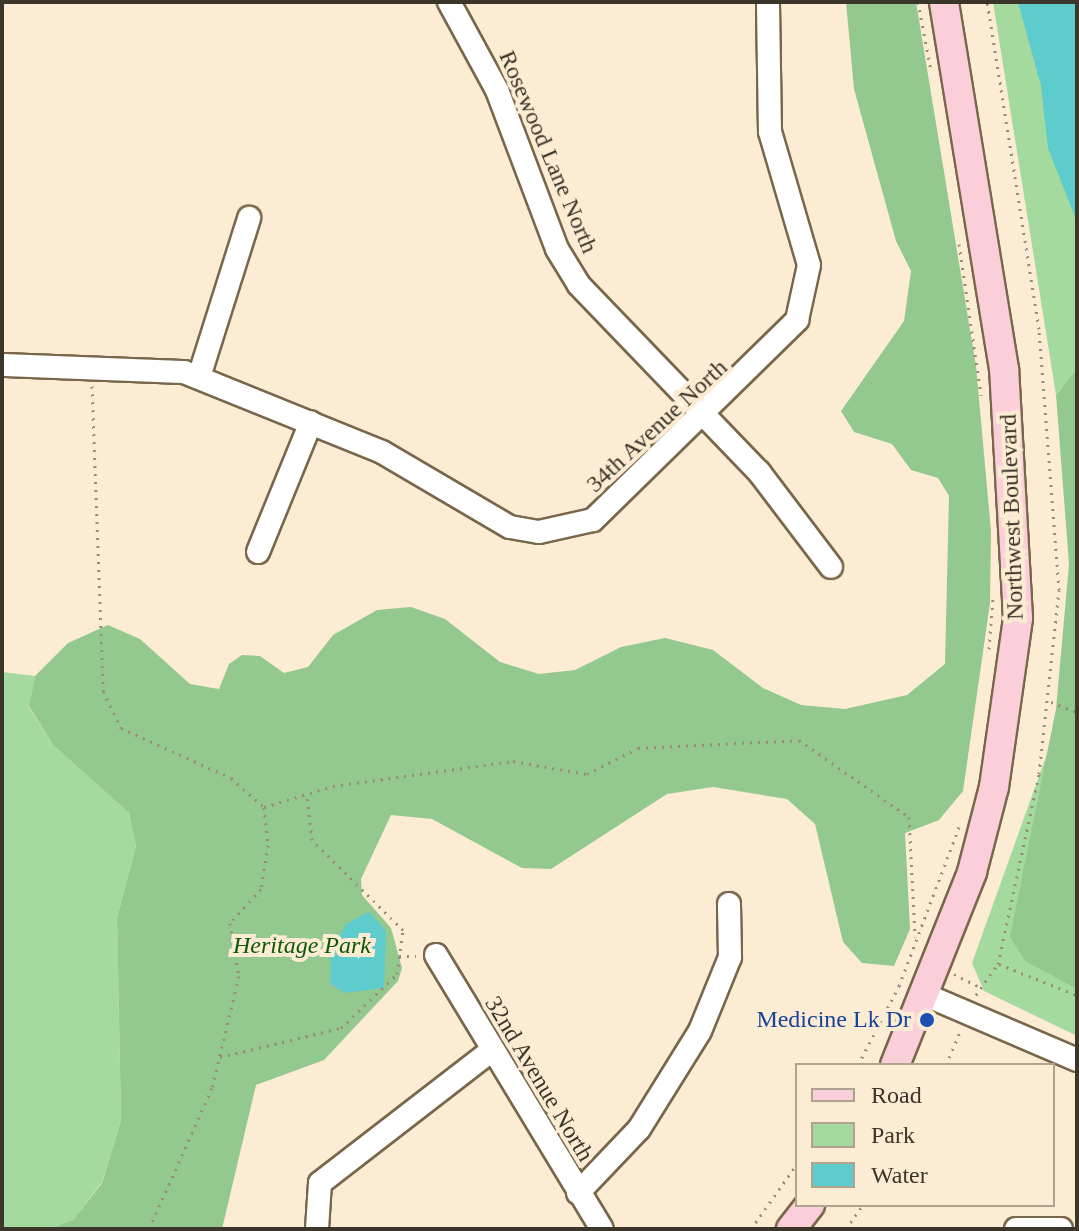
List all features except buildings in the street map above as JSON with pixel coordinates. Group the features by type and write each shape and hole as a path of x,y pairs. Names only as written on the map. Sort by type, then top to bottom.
{"main road":[{"name":"Northwest Boulevard","path":"896,1063 928,996 994,787 1018,618 1004,369 944,2"},
{"path":"791,1229 808,1207"}],"street":[{"name":"Rosewood Lane North","path":"449,2 497,90 557,249 579,285 788,505 831,567"},
{"name":"34th Avenue North","path":"2,365 91,364 199,377 382,452 483,516 539,532 568,530 606,511 781,344 806,293 804,237 770,132 768,2"},
{"path":"199,377 249,218"},
{"path":"258,552 311,422"},
{"path":"578,1193 639,1129 700,1031 730,957 729,904"},
{"name":"32nd Avenue North","path":"436,955 488,1053 602,1229"},
{"path":"928,996 1077,1060"},
{"path":"317,1229 320,1183 488,1053"},
{"path":"1027,1226 1061,1229"}],"path":[{"path":"918,2 932,76"},
{"path":"958,240 983,404"},
{"path":"91,364 103,691 121,728 231,778 264,807"},
{"path":"988,661 994,581"},
{"path":"1050,701 1077,712"},
{"path":"264,807 307,797 333,786 513,761 587,774 638,748 799,740 909,817 915,941"},
{"path":"220,1057 341,1028 397,974 403,930 312,840 307,797"},
{"path":"859,1063 915,941 965,806"},
{"path":"149,1229 220,1057 239,976 230,923 261,889 264,807"},
{"path":"979,987 998,964 1077,995"},
{"path":"947,1063 960,1031"},
{"path":"751,1229 795,1167"},
{"path":"846,1229 862,1207"}],"green space":[{"name":"Heritage Park","path":"846,2 916,2 976,366 991,531 990,603 963,791 939,820 905,833 910,929 894,966 862,963 843,942 815,824 787,799 713,787 667,794 551,869 522,868 432,819 391,815 361,879 362,895 391,928 402,968 398,981 324,1060 256,1085 222,1229 48,1229 73,1220 102,1183 121,1120 117,918 136,846 129,813 53,745 29,706 35,676 68,643 108,625 140,639 190,684 219,689 229,664 242,655 260,656 284,673 308,667 333,635 377,610 411,607 445,619 500,662 539,674 575,670 621,647 665,638 713,650 763,688 801,705 845,709 907,695 945,664 949,496 938,478 911,470 892,444 854,432 841,411 904,321 911,271 896,241 854,89"},
{"path":"993,2 1077,2 1077,1036 984,991 972,963 1062,712 1074,596 1061,388 1056,395"},
{"path":"1077,369 1077,989 1025,961 1010,937 1056,709 1069,564 1056,395"},
{"path":"2,672 35,676 29,707 53,745 129,813 136,846 117,918 121,1120 102,1182 73,1220 48,1229 2,1229"}],"water":[{"path":"1018,2 1077,2 1077,222 1048,148 1041,86"},
{"path":"369,912 386,931 384,988 344,993 330,983 331,952 346,924"}],"place":[{"name":"Medicine Lk Dr","path":"927,1020"}]}
